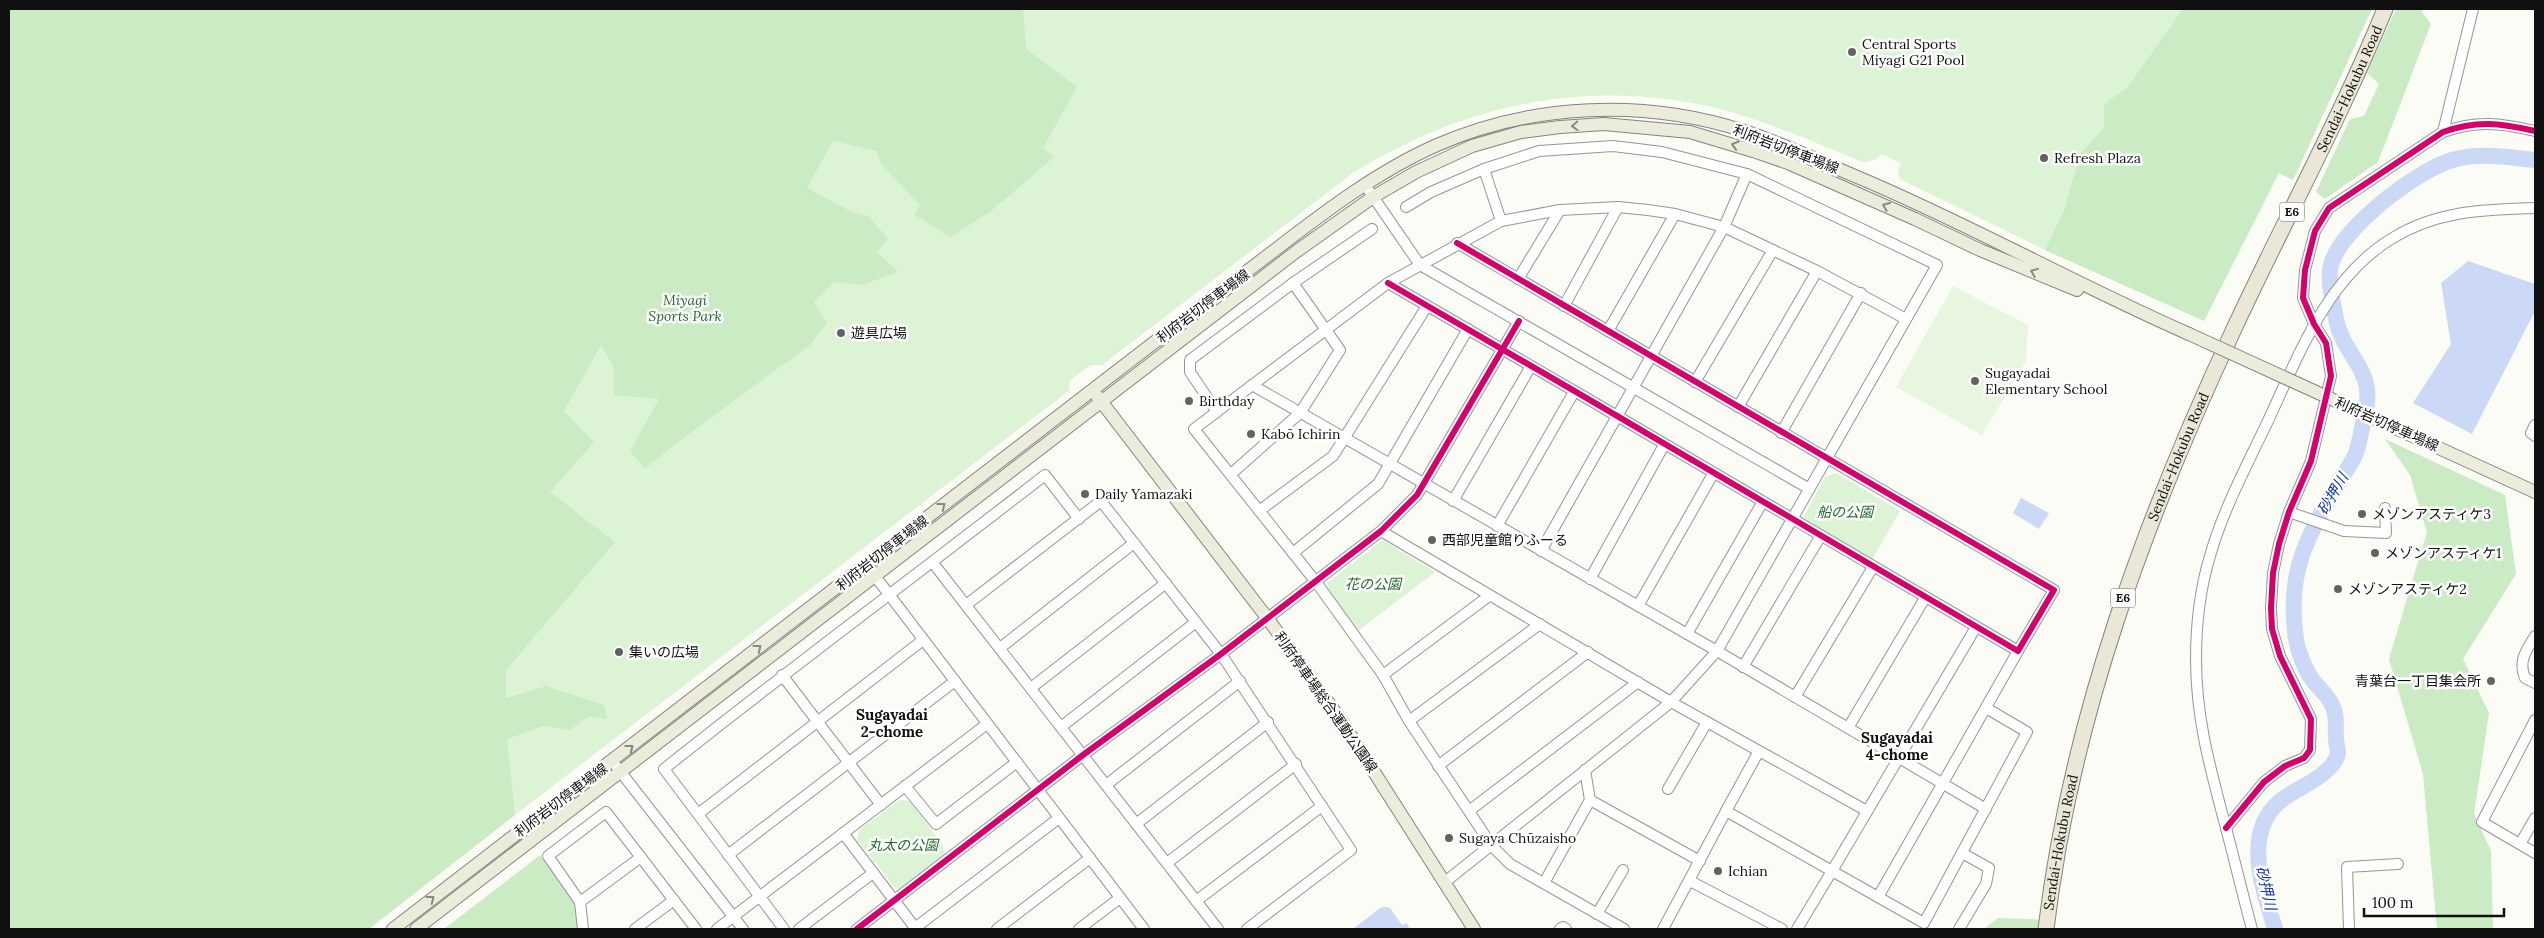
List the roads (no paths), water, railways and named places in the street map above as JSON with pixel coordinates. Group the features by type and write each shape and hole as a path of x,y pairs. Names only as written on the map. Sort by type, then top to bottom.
{"highway":[{"name":"Sendai-Hokubu Road","path":"2046,929 2064,816 2080,742 2127,584 2194,417 2385,9"}],"main road":[{"name":"利府岩切停車場線","path":"393,929 1092,390 1365,185 1400,163 1437,145 1477,129 1505,122 1558,112 1612,109 1663,113 1742,131 1785,146 1912,202 2129,308 2535,492"},
{"name":"利府岩切停車場線","path":"416,929 1297,251 1373,197 1416,172 1472,146 1520,132 1604,124 1661,128 1713,139 1788,163 1980,250 2094,297 2129,308"},
{"name":"利府停車場総合運動公園線","path":"1092,390 1268,619 1341,720 1474,929"}],"street":[{"path":"2443,132 2474,9"},
{"path":"2226,828 2264,782 2285,766 2304,758 2310,750 2310,719 2280,656 2272,628 2273,573 2289,512 2311,461 2331,376 2326,343 2317,320 2303,298 2305,270 2315,231 2321,218 2329,208 2443,132 2464,125 2481,123 2505,124 2535,131"},
{"path":"1406,206 1431,192 1484,169 1539,151 1613,146 1662,152 1747,174 1937,265 1716,651 1671,702 1445,882"},
{"path":"1484,169 1501,221"},
{"path":"1540,551 1724,228 1747,174"},
{"path":"1365,185 1420,265 1808,488"},
{"path":"1624,929 1510,864 1492,846 1409,721 1383,675 1316,582 1194,429 1388,284 1501,221 1560,210 1618,207 1675,214 1724,228 1817,271 1906,319"},
{"path":"1564,306 1618,207"},
{"path":"2252,929 2208,765 2199,715 2196,659 2199,610 2209,559 2222,517 2317,320 2342,282 2363,259 2389,240 2433,218 2467,211 2535,208"},
{"path":"1518,279 1560,210"},
{"path":"1608,331 1675,214"},
{"path":"1216,412 1190,372 1190,360 1294,283 1372,229"},
{"path":"1457,244 2054,590 1878,897"},
{"path":"1695,382 1772,250"},
{"path":"1738,408 1817,271"},
{"path":"1231,474 1300,413 1340,350 1294,283"},
{"path":"1388,284 1503,348 1530,366 1790,520 2018,651"},
{"path":"1781,433 1860,294"},
{"path":"1259,511 1333,456 1427,306"},
{"path":"857,929 1083,755 1268,619 1405,510 1424,484 1519,321"},
{"path":"1293,553 1378,484 1468,329"},
{"path":"1453,501 1530,366"},
{"path":"1252,385 1390,466 1743,666 1986,809"},
{"path":"1497,526 1574,392"},
{"path":"2535,425 2531,433 2535,436"},
{"path":"1590,579 1664,445"},
{"path":"1638,606 1713,474"},
{"path":"784,929 664,769 782,675 890,596 1045,475 1078,519"},
{"path":"966,605 1101,501 1221,654 1296,764 1351,850 1247,929"},
{"path":"1687,634 1762,503"},
{"path":"2289,512 2344,531 2386,533 2385,508"},
{"path":"1381,531 1488,596 1540,624 1671,702 1867,811"},
{"path":"1743,666 1820,537"},
{"path":"1000,648 1134,543"},
{"path":"933,562 1218,929"},
{"path":"1795,697 1873,567"},
{"path":"875,576 1144,929"},
{"path":"1031,688 1166,583"},
{"path":"1383,675 1488,596"},
{"path":"1848,728 1925,598"},
{"path":"1061,727 1196,622"},
{"path":"1409,721 1540,624"},
{"path":"1797,929 1976,627"},
{"path":"2535,636 2522,660 2522,668 2525,678 2535,683"},
{"path":"698,814 923,640"},
{"path":"1438,766 1588,652"},
{"path":"782,675 881,805"},
{"path":"728,855 955,681"},
{"path":"1106,784 1240,682"},
{"path":"1469,812 1638,682"},
{"path":"1924,923 2028,732 1986,708"},
{"path":"2535,720 2482,822 2535,853"},
{"path":"1136,824 1268,722"},
{"path":"1668,788 1707,722"},
{"path":"717,929 987,724"},
{"path":"1663,929 1759,751"},
{"path":"612,761 742,929"},
{"path":"905,786 936,824 1017,762"},
{"path":"1167,863 1296,764"},
{"path":"1544,884 1590,800 1585,770"},
{"path":"1590,800 1700,861"},
{"path":"1196,901 1322,806"},
{"path":"1726,811 1934,929"},
{"path":"583,929 580,902 548,856 606,812 696,929"},
{"path":"843,833 916,929 1059,818"},
{"path":"2520,844 2535,818"},
{"path":"1959,929 1986,884 1988,868 1962,853"},
{"path":"580,902 641,857"},
{"path":"997,929 1090,858"},
{"path":"2349,929 2347,867 2398,864"},
{"path":"1597,914 1623,870"},
{"path":"800,929 873,873"},
{"path":"1690,880 1782,929"},
{"path":"1079,929 1120,898"},
{"path":"635,929 674,900"},
{"path":"1560,929 1563,927 1566,929"}],"water":[{"path":"2468,261 2535,284 2535,311 2472,434 2413,403 2451,344 2441,283"},
{"path":"2021,498 2049,513 2039,529 2013,513"},
{"path":"1380,908 1390,908 1402,925 1407,923 1410,929 1353,929"}],"waterway":[{"name":"砂押川","path":"2275,929 2259,864 2258,847 2261,831 2267,816 2278,803 2320,776 2333,764 2338,753 2334,709 2310,677 2301,658 2297,644 2294,609 2294,590 2302,555 2316,522 2356,453 2367,399 2367,386 2363,374 2345,344 2336,319 2330,284 2331,265 2338,250 2364,218 2401,188 2437,166 2452,160 2472,156 2535,160"}],"place":[{"name":"Central Sports Miyagi G21 Pool","path":"1852,52"},
{"name":"Refresh Plaza","path":"2044,158"},
{"name":"遊具広場","path":"841,333"},
{"name":"Sugayadai Elementary School","path":"1975,381"},
{"name":"Birthday","path":"1189,401"},
{"name":"Kabō Ichirin","path":"1251,434"},
{"name":"Daily Yamazaki","path":"1085,494"},
{"name":"メゾンアスティケ3","path":"2362,514"},
{"name":"西部児童館りふーる","path":"1432,540"},
{"name":"メゾンアスティケ1","path":"2375,553"},
{"name":"メゾンアスティケ2","path":"2338,589"},
{"name":"集いの広場","path":"619,652"},
{"name":"青葉台一丁目集会所","path":"2491,681"},
{"name":"Sugaya Chūzaisho","path":"1449,838"},
{"name":"Ichian","path":"1718,871"}],"district":[{"name":"Sugayadai 2-chome","path":"892,724"},
{"name":"Sugayadai 4-chome","path":"1897,746"}],"park label":[{"name":"Miyagi Sports Park","path":"685,308"},
{"name":"船の公園","path":"1845,512"},
{"name":"花の公園","path":"1373,584"},
{"name":"丸太の公園","path":"903,845"}]}
